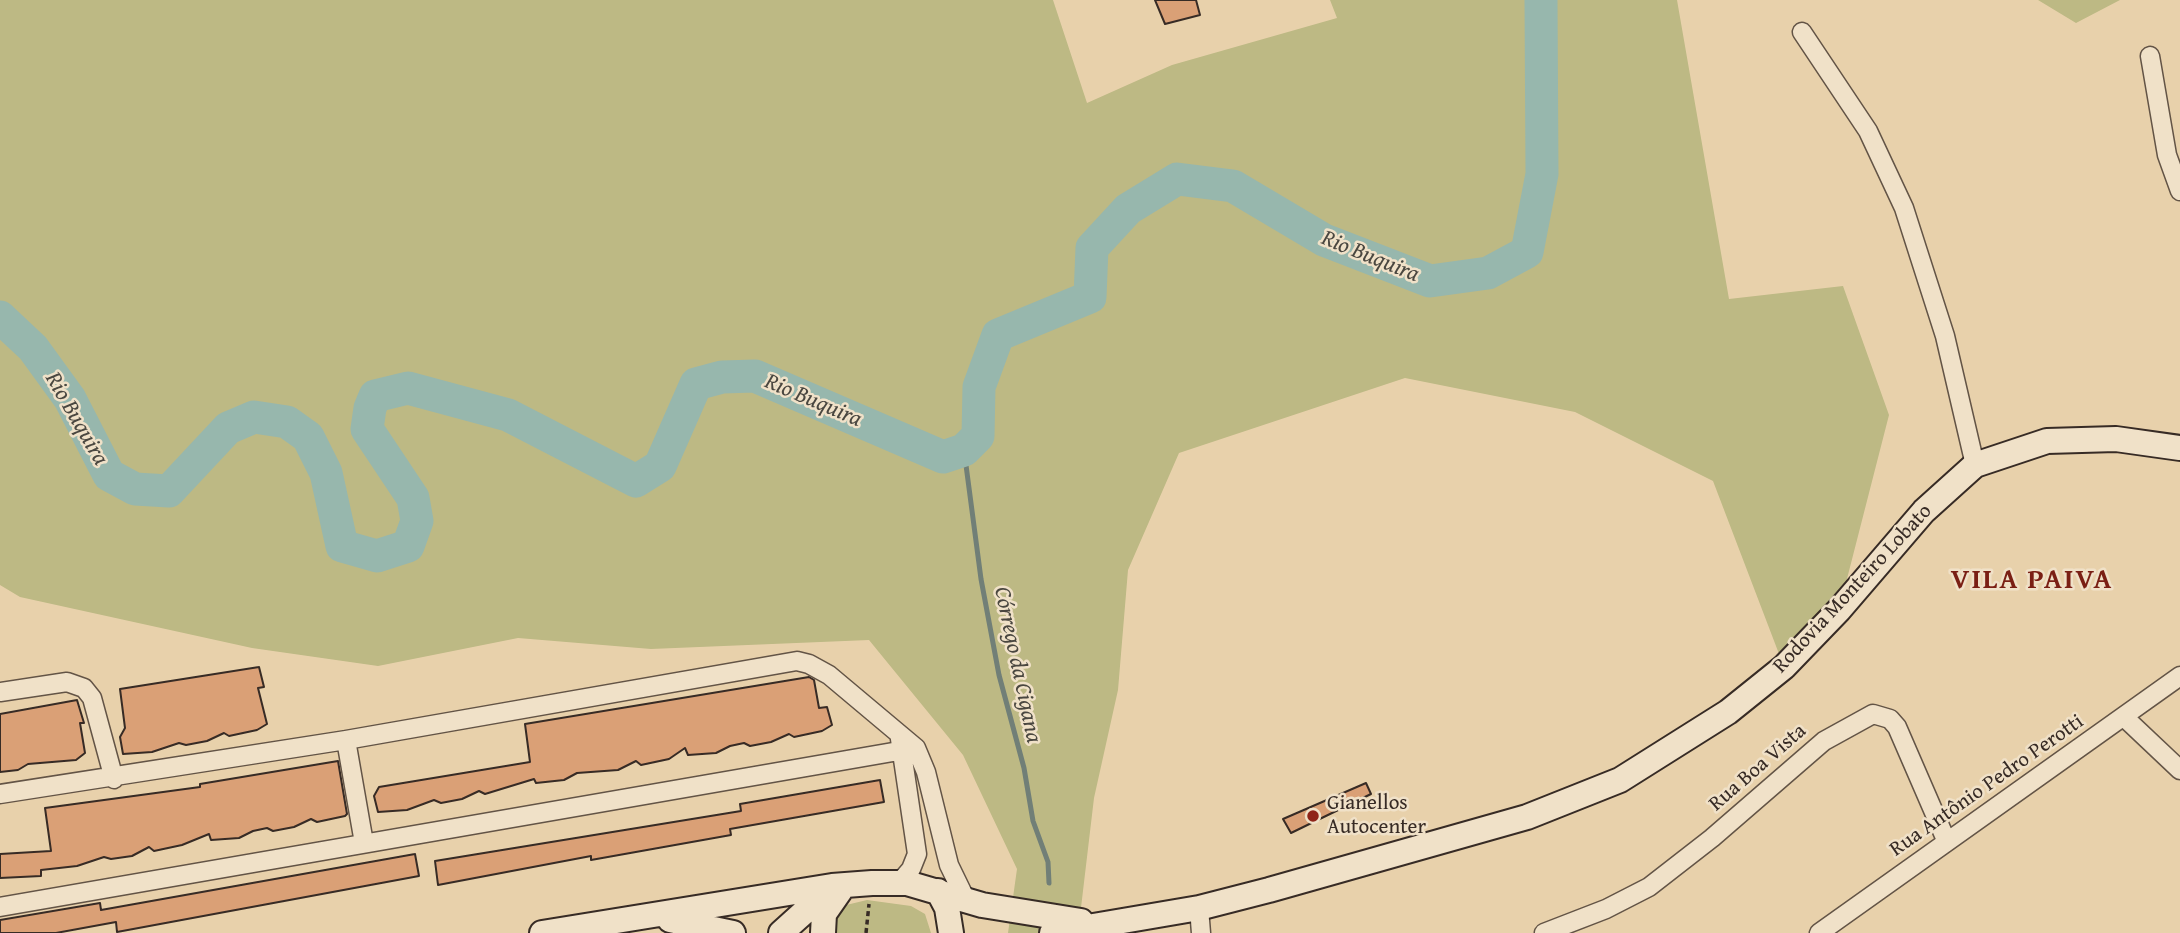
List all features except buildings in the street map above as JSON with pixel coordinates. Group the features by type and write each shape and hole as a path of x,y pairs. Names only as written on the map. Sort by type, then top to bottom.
{"main road":[{"name":"Rodovia Monteiro Lobato","path":"1052,933 1199,908 1527,817 1620,780 1728,712 1784,667 1839,610 1924,511 1975,465 2046,441 2116,439 2180,448"},
{"name":"Rodovia Monteiro Lobato","path":"541,933 851,884 899,883 1033,915 1099,924"},
{"path":"781,933 851,884"},
{"path":"823,933 824,914 829,903 851,884"},
{"path":"939,891 947,908 951,933"},
{"name":"Rodovia Monteiro Lobato","path":"655,917 733,933"}],"street":[{"path":"1802,32 1868,131 1904,208 1945,336 1975,465"},
{"path":"2150,56 2167,155 2180,191"},
{"path":"0,794 114,779 346,740 783,661 809,664 829,675 905,743 928,778 949,865 966,900"},
{"name":"Rua Antônio Pedro Perotti","path":"1819,933 1946,840 2125,718 2180,676"},
{"path":"0,692 66,682 84,688 92,698 114,779"},
{"name":"Rua Boa Vista","path":"1544,933 1606,909 1650,887 1712,838 1824,741 1863,717 1873,714 1883,715 1897,727 1946,840"},
{"path":"2125,718 2180,770"},
{"path":"346,740 364,844"},
{"path":"0,907 364,844 905,743"},
{"path":"899,883 911,869 917,854 905,743"},
{"path":"1199,908 1201,933"}],"path":[{"path":"851,884 866,933"}],"shaded area":[{"path":"0,0 1053,0 1087,103 1172,65 1337,18 1330,0 1677,0 1729,299 1843,286 1889,415 1839,610 1784,667 1713,481 1575,412 1405,378 1179,453 1128,570 1118,690 1094,798 1078,933 1008,933 1017,869 963,755 869,640 651,649 518,638 378,666 252,648 20,597 0,585"},
{"path":"2038,0 2120,0 2076,23"},
{"path":"867,900 911,906 925,914 931,933 833,933 833,915 842,906"}],"waterway":[{"name":"Rio Buquira","path":"0,317 33,348 70,399 109,475 135,489 169,491 228,428 254,417 287,422 308,437 326,473 342,546 377,556 408,546 417,521 413,498 367,429 370,408 375,396 408,388 508,415 636,481 660,466 696,384 722,377 755,376 943,457 964,450 978,436 979,387 998,335 1090,297 1092,248 1128,209 1177,179 1233,186 1324,240 1430,281 1488,273 1527,252 1542,174 1541,0"},
{"name":"Córrego da Cigana","path":"964,450 981,579 999,675 1024,768 1033,821 1048,862 1049,883"}],"place":[{"name":"Gianellos Autocenter","path":"1313,816"}],"district":[{"name":"VILA PAIVA","path":"2032,581"}]}
